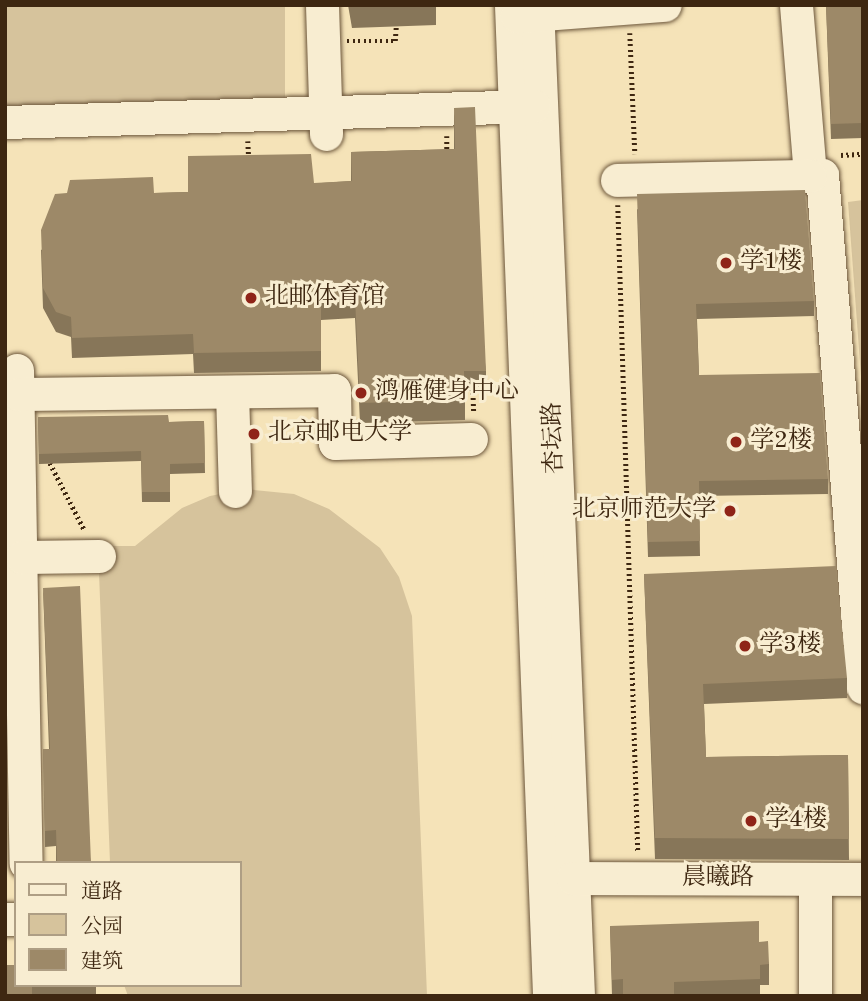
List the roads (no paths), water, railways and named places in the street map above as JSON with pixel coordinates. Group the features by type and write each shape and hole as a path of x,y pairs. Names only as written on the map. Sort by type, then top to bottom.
{"street":[{"path":"322,5 327,122"},
{"path":"524,10 665,5"},
{"path":"796,5 810,176"},
{"name":"杏坛路","path":"524,10 578,996"},
{"path":"5,122 327,122 467,107 528,106"},
{"name":"杏坛路","path":"528,106 549,996"},
{"path":"626,179 822,175 863,687"},
{"path":"26,861 15,728 22,557 15,383 232,392 334,390 335,443 471,439"},
{"path":"232,392 235,491"},
{"path":"22,557 99,556"},
{"name":"晨曦路","path":"573,878 863,879"},
{"path":"815,879 815,996"}],"place":[{"name":"学1楼","path":"726,263"},
{"name":"北邮体育馆","path":"251,298"},
{"name":"鸿雁健身中心","path":"361,393"},
{"name":"北京邮电大学","path":"254,434"},
{"name":"学2楼","path":"736,442"},
{"name":"北京师范大学","path":"730,511"},
{"name":"学3楼","path":"745,646"},
{"name":"学4楼","path":"751,821"}]}
